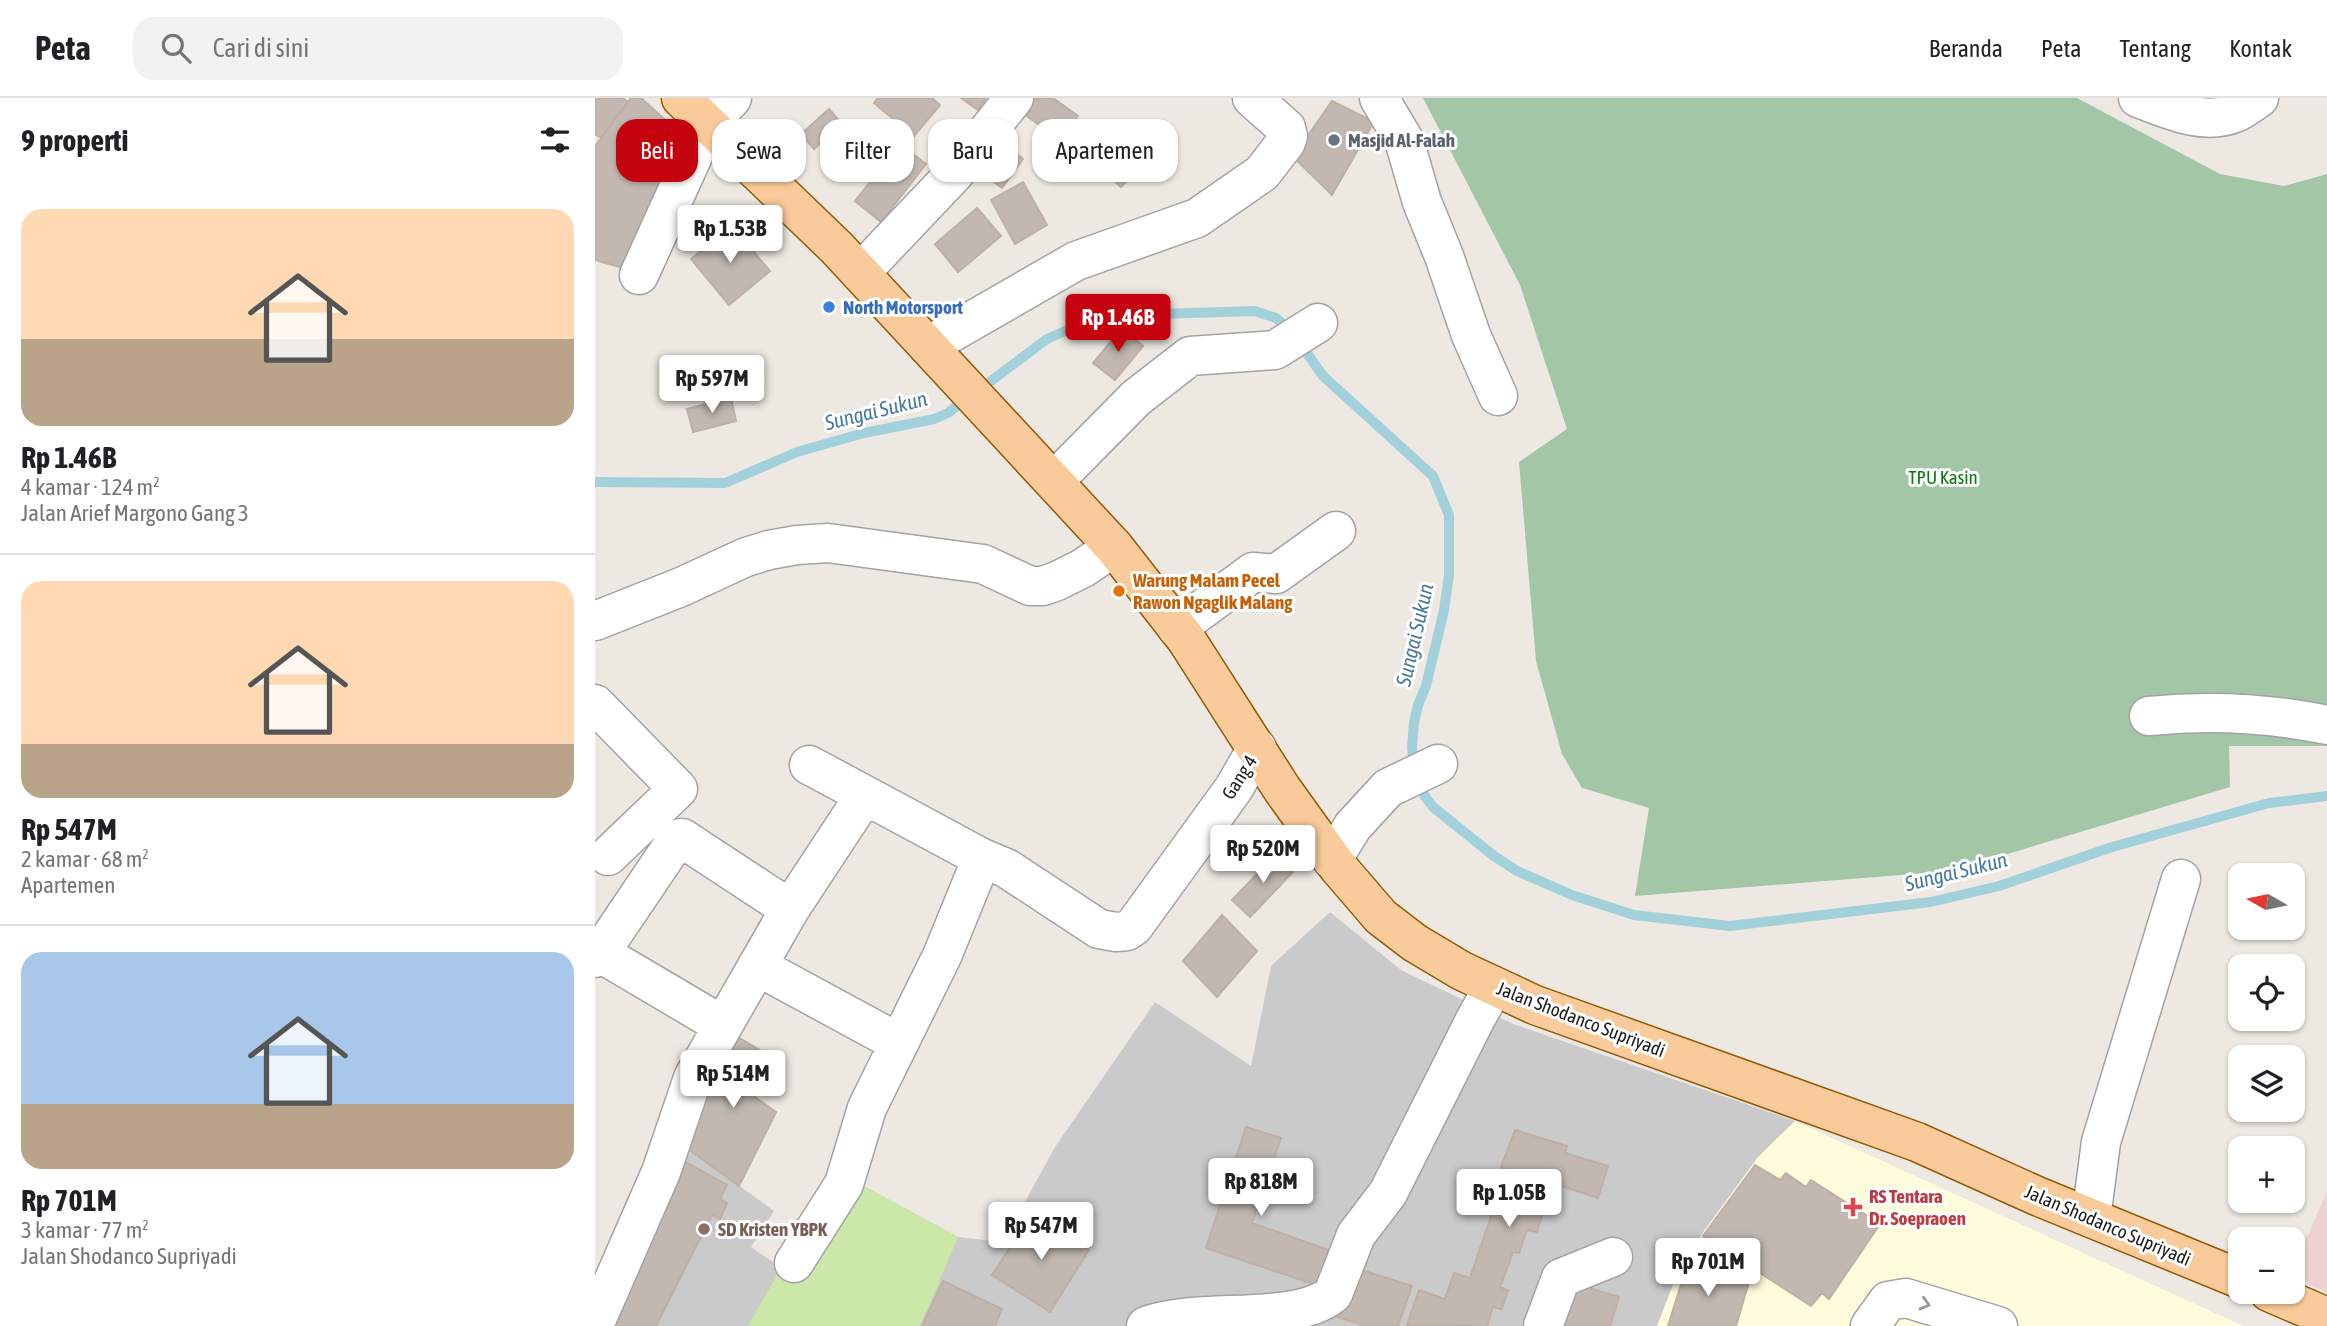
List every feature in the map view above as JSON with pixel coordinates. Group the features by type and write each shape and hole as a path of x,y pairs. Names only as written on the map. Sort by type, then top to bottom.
{"main road":[{"name":"Jalan Shodanco Supriyadi","path":"681,98 720,111 860,273 1114,547 1177,628 1282,789 1332,860 1381,917 1415,943 1462,971 1535,1006 1917,1142 2228,1274"},
{"path":"2297,1304 2327,1317"}],"street":[{"path":"860,273 954,174 1014,98"},
{"path":"927,346 1076,261 1197,218 1262,173 1288,136 1286,128 1252,98"},
{"path":"1379,98 1404,141 1422,202 1471,335 1498,396"},
{"path":"2138,98 2178,113 2210,118 2235,113 2259,98"},
{"path":"639,275 720,111"},
{"path":"1054,481 1136,398 1190,356 1275,350 1318,323"},
{"path":"1177,628 1253,572 1276,574 1336,531"},
{"path":"595,621 681,587 746,557 797,545 828,543 983,564 1030,586 1044,586 1083,568 1114,547"},
{"path":"595,704 678,789 599,856"},
{"path":"2149,716 2185,712 2299,719 2327,725"},
{"name":"Gang 4","path":"982,858 1006,868 1099,929 1127,931 1134,926 1234,788 1257,748"},
{"path":"1332,860 1353,826 1388,788 1438,764"},
{"path":"794,1263 844,1184 867,1108 942,956 982,858 809,765"},
{"path":"595,1323 661,1172 693,1077 790,909 865,795"},
{"path":"722,1026 598,956 677,839 682,838 790,909"},
{"path":"2091,1218 2101,1142 2181,879"},
{"path":"757,966 899,1043"},
{"path":"1146,1326 1184,1320 1253,1323 1312,1312 1327,1302 1333,1294 1356,1235 1388,1193 1475,1018 1495,986"},
{"path":"1543,1326 1561,1278 1613,1257"},
{"path":"1870,1326 1888,1301 1906,1298 1998,1326"}],"shaded area":[{"path":"1330,912 1401,970 1513,1024 1795,1121 1758,1157 1682,1261 1657,1326 601,1326 684,1146 774,1211 751,1247 792,1275 851,1179 958,1237 1003,1242 1055,1147 1155,1002 1251,1066 1271,966"},
{"name":"RS Tentara Dr. Soepraoen","path":"1795,1121 2243,1326 1657,1326 1682,1261 1758,1157"},
{"path":"2327,1192 2327,1293 2305,1282 2305,1241"}],"green space":[{"name":"TPU Kasin","path":"1423,98 2077,98 2220,174 2284,186 2327,174 2327,746 2229,746 2230,787 1951,871 1635,896 1649,808 1582,788 1562,754 1536,661 1519,462 1567,429 1520,285"},
{"path":"851,1179 958,1237 920,1326 748,1326 781,1268"}],"building":[{"path":"595,98 623,98 628,102 601,138 595,134"},
{"path":"631,98 641,98 664,119 616,119 616,182 677,182 637,272 595,260 595,146"},
{"path":"878,98 932,98 940,105 914,136 914,119 893,119 874,103"},
{"path":"961,98 986,98 978,110"},
{"path":"1023,98 1053,98 1078,116 1076,119 1032,120 1016,108"},
{"name":"Masjid Al-Falah","path":"1332,101 1374,122 1332,195 1293,157"},
{"path":"829,109 838,119 820,119 820,144 814,149 806,140 806,130"},
{"path":"914,155 926,164 914,179"},
{"path":"870,182 912,182 881,222 855,201"},
{"path":"994,182 1006,182 1002,188"},
{"path":"1023,182 1047,225 1015,244 991,200"},
{"path":"977,208 1001,236 958,272 935,244"},
{"path":"732,226 770,271 729,305 691,259"},
{"path":"1122,328 1143,346 1115,380 1093,363"},
{"path":"731,398 736,421 693,432 687,409"},
{"path":"1277,853 1293,872 1250,917 1232,900"},
{"path":"1222,915 1257,951 1217,997 1183,961"},
{"path":"728,1031 776,1060 755,1097 776,1112 739,1186 684,1146"},
{"path":"1246,1127 1281,1138 1252,1223 1332,1251 1319,1286 1206,1248"},
{"path":"1515,1130 1567,1146 1565,1153 1608,1166 1598,1198 1552,1183 1537,1232 1527,1230 1519,1253 1513,1252 1500,1287 1508,1290 1502,1309 1493,1307 1487,1326 1407,1325 1419,1290 1445,1299 1454,1273 1470,1278 1507,1169 1501,1167"},
{"path":"684,1161 727,1185 720,1199 727,1203 720,1219 712,1215 656,1326 606,1326"},
{"path":"1755,1165 1780,1180 1786,1173 1806,1187 1811,1180 1880,1224 1829,1299 1822,1293 1811,1306 1703,1236"},
{"path":"1034,1211 1089,1250 1050,1312 992,1275"},
{"path":"1689,1259 1718,1268 1716,1273 1749,1282 1736,1326 1668,1326"},
{"path":"1352,1267 1412,1286 1398,1326 1365,1326 1335,1316"},
{"path":"1561,1280 1619,1297 1610,1326 1546,1326"},
{"path":"943,1281 1002,1309 995,1326 922,1326"}],"waterway":[{"name":"Sungai Sukun","path":"979,390 1047,339 1083,323 1126,315 1255,311 1276,318 1290,330"},
{"name":"Sungai Sukun","path":"1299,342 1323,376 1433,476 1449,515 1449,575 1444,610 1426,686 1414,722 1414,767"},
{"name":"Sungai Sukun","path":"595,482 725,483 797,452 864,433 934,419 948,413 966,399"},
{"name":"Sungai Sukun","path":"1419,781 1424,795 1433,807 1517,871 1572,895 1634,915 1730,926 1931,902 1999,886 2112,847 2269,803 2327,796"}],"place":[{"name":"Masjid Al-Falah","path":"1334,140"},
{"name":"North Motorsport","path":"829,307"},
{"name":"Warung Malam Pecel Rawon Ngaglik Malang","path":"1119,591"},
{"name":"RS Tentara Dr. Soepraoen","path":"1853,1207"},
{"name":"SD Kristen YBPK","path":"704,1229"}]}
